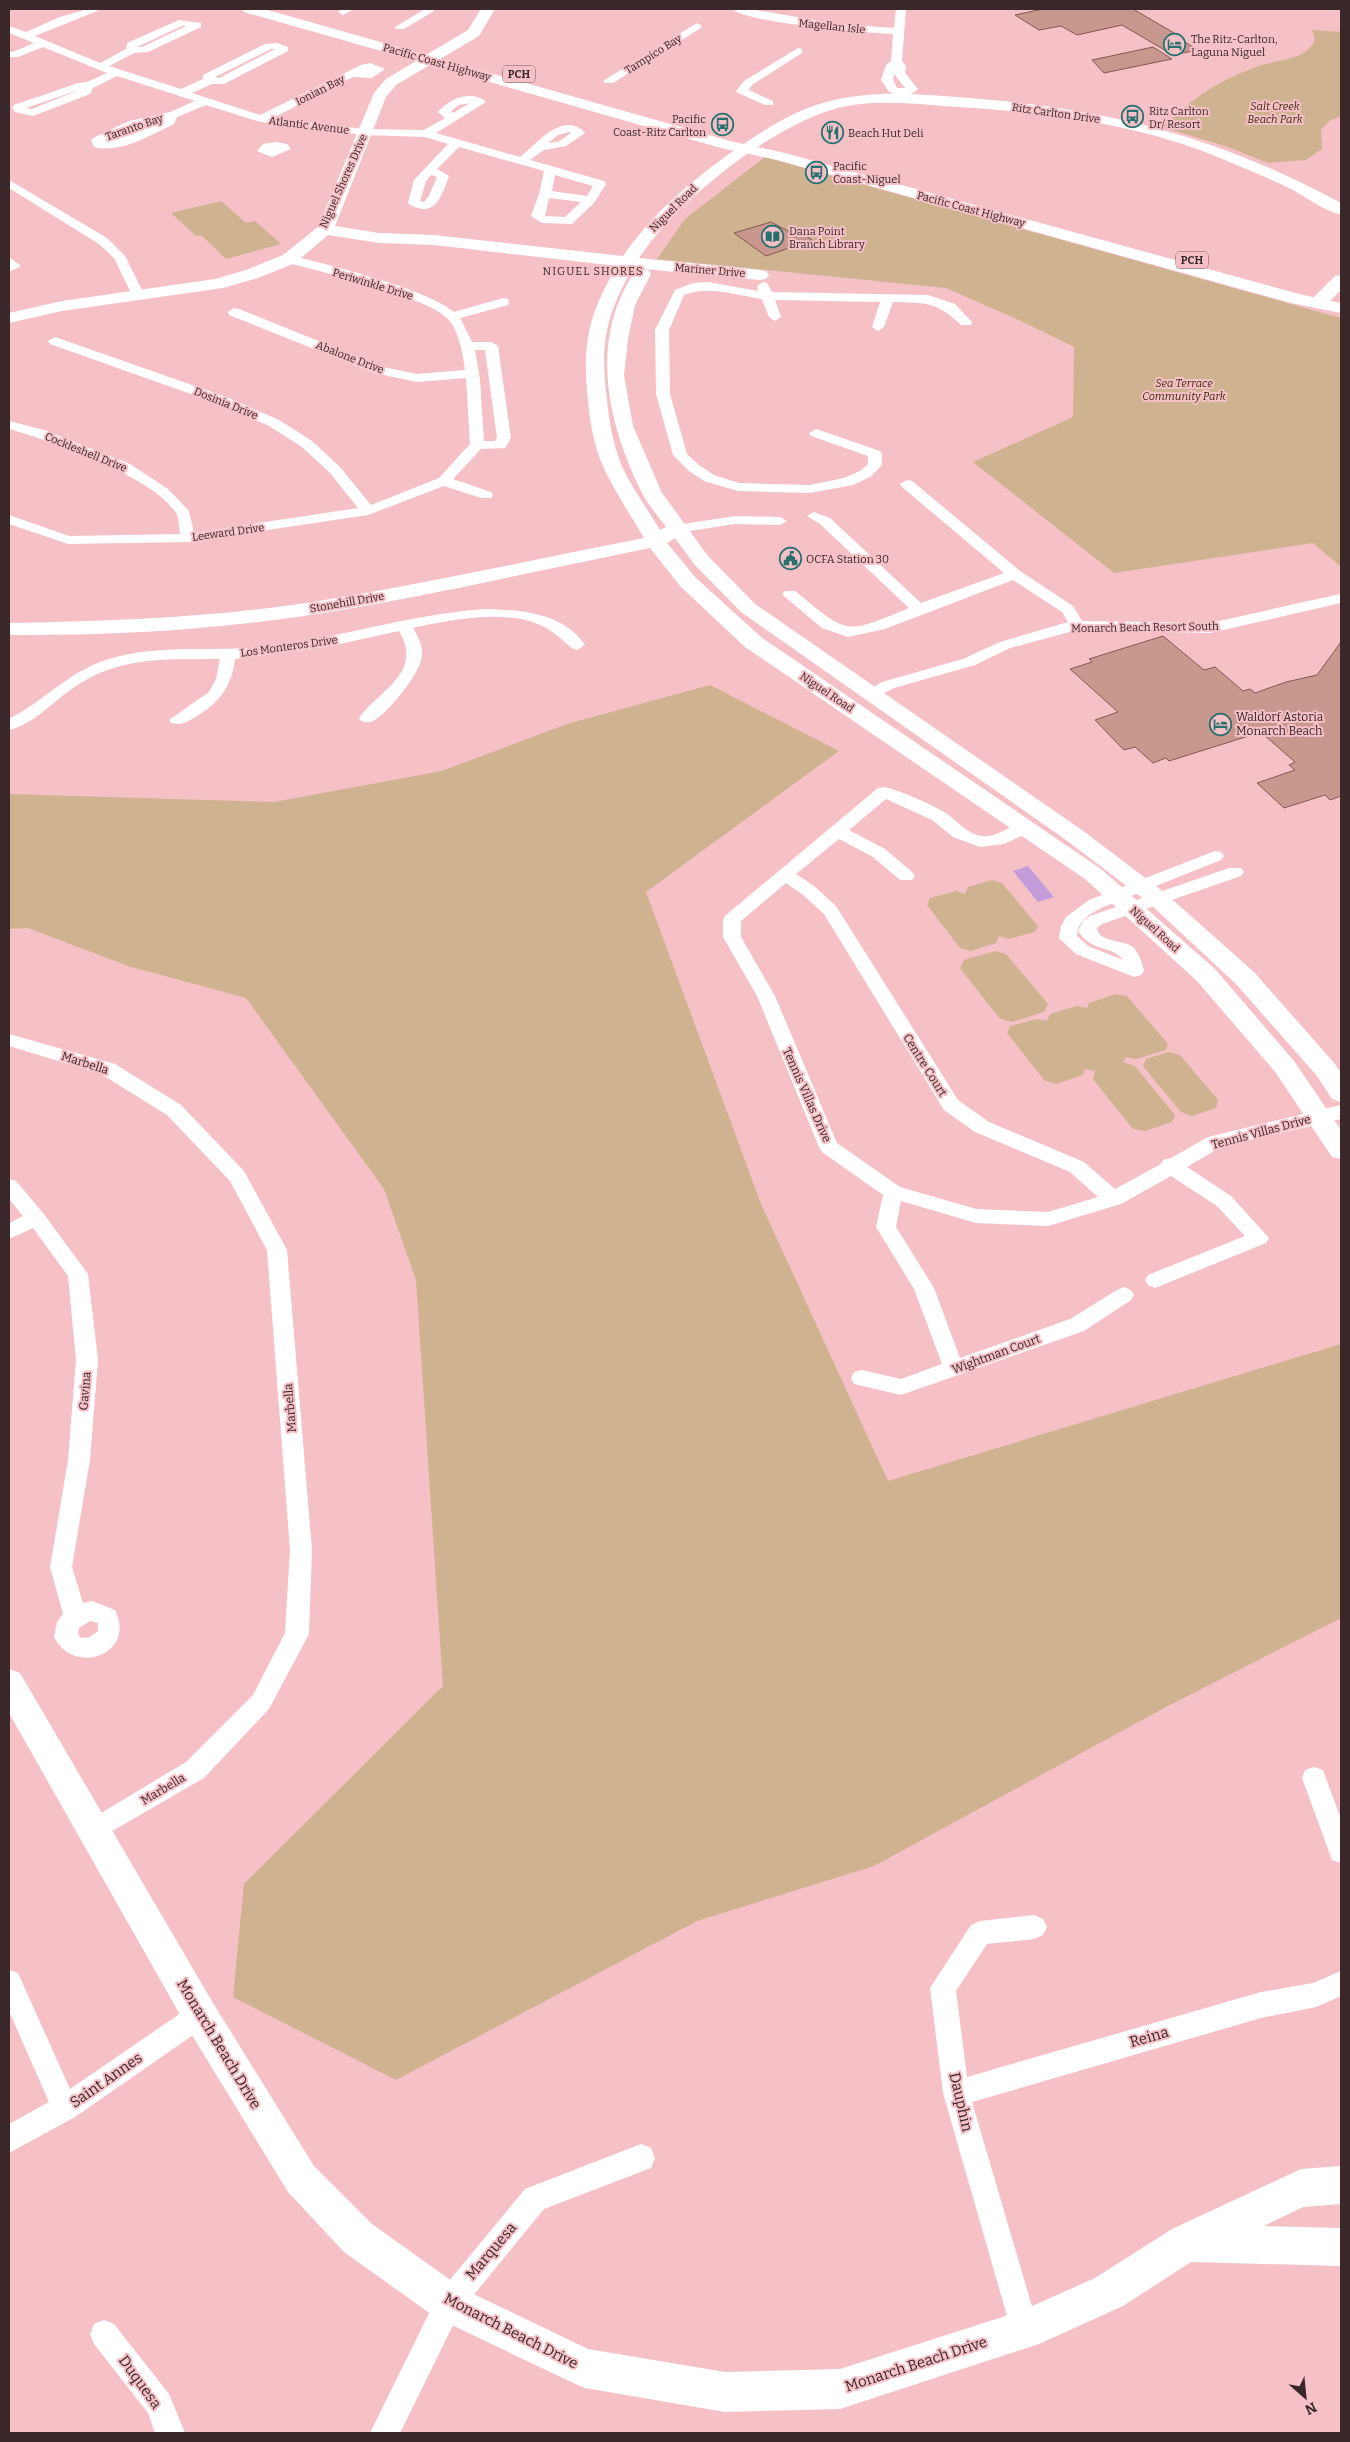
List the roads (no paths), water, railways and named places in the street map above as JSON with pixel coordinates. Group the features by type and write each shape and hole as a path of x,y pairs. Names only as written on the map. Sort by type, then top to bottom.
{"main road":[{"name":"Pacific Coast Highway","path":"249,9 727,145 760,147"},
{"name":"Pacific Coast Highway","path":"280,9 760,147 1035,221 1297,300 1319,302 1341,308"},
{"name":"Niguel Shores Drive","path":"9,318 62,306 217,284 252,274 289,260 325,229 379,96 391,82 474,33 488,9"},
{"name":"Ritz Carlton Drive","path":"760,147 783,124 813,111 861,100 903,96 1031,108 1104,119 1175,136 1254,164 1341,209"},
{"name":"Niguel Road","path":"760,147 690,208 660,247 638,263 602,310 595,344 594,375 600,429 611,462 652,534 669,560 706,600 753,642 1092,874 1124,901 1206,975 1285,1067 1331,1114 1341,1150"},
{"name":"Niguel Road","path":"760,147 699,182 650,230 638,263 626,305 615,375 624,426 652,494 701,560 748,608 1066,829 1149,891 1245,978 1326,1070 1341,1093"},
{"name":"Mariner Drive","path":"325,229 360,237 401,242 434,240 760,275"},
{"path":"1319,302 1341,280"},
{"name":"Stonehill Drive","path":"9,613 110,613 248,603 344,590 677,529"},
{"name":"Stonehill Drive","path":"9,628 94,628 196,622 335,605 652,534"},
{"name":"Monarch Beach Drive","path":"9,1682 200,2015 302,2180 358,2238 449,2303 585,2368 726,2392 840,2389 1025,2330 1109,2292 1186,2243 1301,2188 1341,2185"},
{"path":"1186,2243 1341,2247"}],"street":[{"path":"64,19 61,15 73,9"},
{"path":"26,36 64,19 74,18 97,9"},
{"name":"Magellan Isle","path":"736,9 814,26 852,30 898,31"},
{"path":"896,75 912,89 903,96 893,90 896,75 901,9"},
{"path":"400,27 429,12"},
{"path":"100,67 132,50 144,50 197,25 183,22 131,45 132,50"},
{"name":"Tampico Bay","path":"610,81 697,26"},
{"name":"Atlantic Avenue","path":"9,28 42,44 100,67 261,120 364,132 426,134 455,144 600,184 590,200"},
{"path":"11,57 42,44"},
{"path":"180,94 211,80 220,82 284,49 277,46 269,46 207,77 211,80"},
{"path":"768,103 742,92 744,88 748,83 798,51"},
{"path":"88,86 86,92 33,113 19,110 18,107 82,85 88,86 117,72"},
{"name":"Ionian Bay","path":"261,120 353,74"},
{"name":"Taranto Bay","path":"172,115 170,122 152,130 110,146 98,145 97,140 110,134 154,118 172,115 206,101"},
{"path":"426,134 453,118"},
{"path":"280,145 295,125"},
{"path":"430,170 455,144"},
{"path":"522,161 542,146"},
{"path":"550,170 546,194 537,216 539,218 568,221 590,200"},
{"path":"9,183 103,241 119,256 139,296"},
{"path":"546,194 590,200"},
{"name":"Periwinkle Drive","path":"289,260 416,296 454,316"},
{"path":"9,261 15,266 9,268"},
{"name":"Mariner Drive","path":"760,275 774,317"},
{"path":"816,433 875,454 874,465 865,474 848,482 810,489 775,508 738,487 709,478 680,455 663,394 662,330 679,293 693,287 708,286 768,296 928,299 950,307 966,322"},
{"path":"878,327 888,297"},
{"path":"486,496 444,481 477,445 472,373 467,346 454,316 503,302"},
{"name":"Abalone Drive","path":"234,312 380,370 416,378 472,373"},
{"name":"Dosinia Drive","path":"55,341 224,401 274,424 307,444 335,470 368,511"},
{"path":"467,346 491,346 498,380 498,412 504,438 500,445 477,445"},
{"name":"Cockleshell Drive","path":"9,425 39,433 125,467 163,492 184,514 188,538"},
{"name":"Leeward Drive","path":"9,519 68,540 188,538 368,511 444,481"},
{"path":"907,484 1015,574 1068,609 1077,625"},
{"name":"Stonehill Drive","path":"677,529 735,520 775,508"},
{"path":"814,516 824,521 918,609"},
{"path":"59,555 68,540"},
{"path":"790,594 830,625 846,633 858,632 1015,574"},
{"name":"Monarch Beach Resort South","path":"870,694 888,686 969,662 986,652 1023,638 1077,625 1210,628 1341,597"},
{"name":"Los Monteros Drive","path":"9,726 41,706 64,686 88,672 118,661 152,654 228,654 301,647 449,616 480,612 535,617 554,623 577,645"},
{"path":"367,718 401,683 414,664 414,645 404,626"},
{"path":"177,720 199,709 217,693 227,676 228,654"},
{"name":"Tennis Villas Drive","path":"1024,828 998,840 980,842 958,833 938,816 884,792 787,876 732,920 732,938 766,996 782,1042 829,1147 893,1192 976,1216 1048,1219 1114,1198 1170,1165 1216,1142 1331,1114"},
{"path":"839,832 879,853 906,876"},
{"path":"1124,901 1095,904 1079,913 1071,921 1067,930 1068,938 1074,945 1101,959 1135,971 1134,958 1129,952 1090,937 1087,931 1089,924 1124,901 1149,891 1215,856"},
{"path":"1149,891 1234,872"},
{"name":"Centre Court","path":"787,876 808,890 830,910 951,1105 982,1127 1077,1167 1114,1198"},
{"name":"Marbella","path":"9,1040 108,1069 174,1110 237,1176 277,1250 301,1550 298,1634 261,1702 195,1770 94,1830"},
{"path":"1155,1280 1259,1238 1224,1201 1170,1165"},
{"name":"Gavina","path":"9,1186 36,1218 78,1274 87,1360 79,1460 61,1567 76,1617"},
{"path":"893,1192 886,1227 924,1288 954,1369"},
{"path":"9,1232 36,1218"},
{"name":"Wightman Court","path":"862,1378 901,1387 1078,1324 1124,1295"},
{"path":"1314,1778 1341,1852"},
{"name":"Dauphin","path":"1025,2330 956,2093 943,1988 980,1933 1034,1927"},
{"path":"9,1982 65,2108"},
{"name":"Reina","path":"956,2093 1261,2005 1316,1995 1341,1983"},
{"name":"Saint Annes","path":"9,2139 65,2108 200,2015"},
{"name":"Marquesa","path":"385,2433 449,2303 535,2199 641,2158"},
{"name":"Duquesa","path":"104,2334 159,2404 170,2433"}],"place":[{"name":"The Ritz-Carlton, Laguna Niguel","path":"1175,45"},
{"name":"Ritz Carlton Dr/ Resort","path":"1133,117"},
{"name":"Pacific Coast-Ritz Carlton","path":"722,125"},
{"name":"Beach Hut Deli","path":"832,133"},
{"name":"Pacific Coast-Niguel","path":"817,172"},
{"name":"Dana Point Branch Library","path":"773,237"},
{"name":"OCFA Station 30","path":"790,559"},
{"name":"Waldorf Astoria Monarch Beach","path":"1220,724"}],"district":[{"name":"NIGUEL SHORES","path":"593,271"}],"park label":[{"name":"Salt Creek Beach Park","path":"1275,112"},
{"name":"Sea Terrace Community Park","path":"1184,389"}]}
